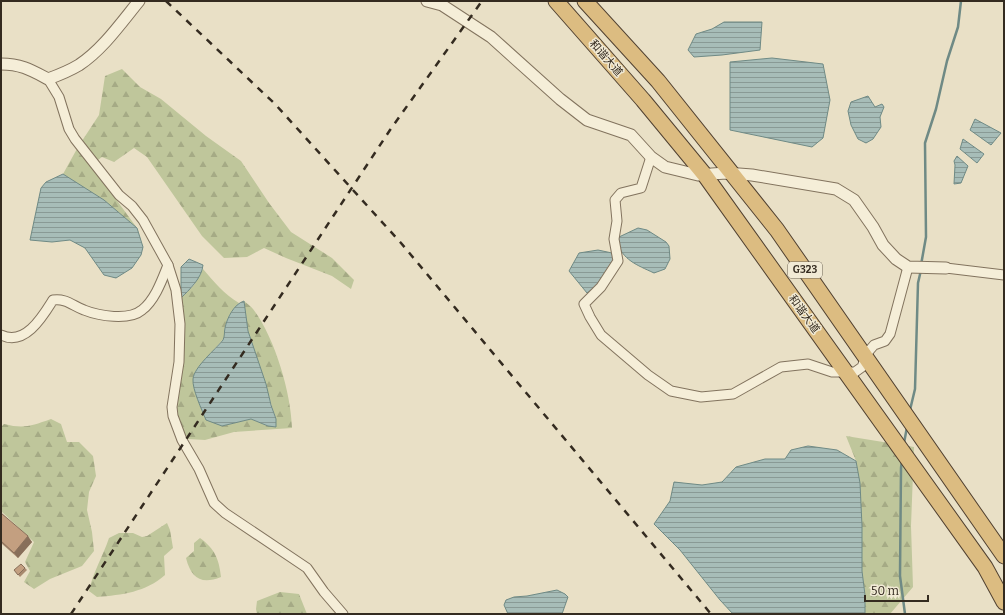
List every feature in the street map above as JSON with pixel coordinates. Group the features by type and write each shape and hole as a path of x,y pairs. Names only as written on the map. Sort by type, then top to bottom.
{"highway":[{"name":"和谐大道","path":"556,1 643,100 704,174 985,567 1004,602"},
{"name":"和谐大道","path":"585,1 658,81 777,230 1004,556"}],"street":[{"path":"427,1 442,5 491,37 560,99 588,120 631,135 651,157 665,167 698,175 726,173 752,175 836,189 854,200 873,227 883,245 896,259 908,267 946,268 1004,275"},
{"path":"48,79 64,73 100,47 137,3"},
{"path":"1,64 14,64 24,67 48,79 59,97 69,129 75,139 119,196 132,206 143,220 168,265 176,290 180,324 179,362 172,408 182,440 199,469 214,503 225,513 307,568 324,592 343,614"},
{"path":"651,157 641,188 621,193 615,200 617,221 614,239 618,261 601,287 584,304 601,335 648,375 672,391 701,397 733,394 781,367 808,364 832,372 855,372 862,367 868,352 874,345 885,341 890,334 908,267"},
{"path":"1,335 15,338 25,334 41,320 53,300 65,300 83,310 99,315 124,316 141,312 154,295 168,265"}],"green space":[{"path":"122,69 140,87 161,99 206,136 241,161 269,203 291,232 332,258 354,280 351,289 332,276 264,248 247,257 224,258 202,236 147,157 134,148 114,162 102,157 90,166 137,228 104,200 63,174 78,147 99,115 105,76"},
{"path":"203,269 224,292 239,303 230,314 225,326 224,338 195,372 222,426 251,419 268,426 276,419 248,331 244,301 252,308 261,321 275,350 289,399 292,428 234,432 205,440 188,439 181,429 176,407 181,298 194,285"},
{"path":"51,419 61,424 67,442 79,442 93,456 96,476 89,492 87,510 92,532 94,551 82,566 50,579 34,589 24,582 30,571 25,562 34,542 1,511 1,427 4,424 28,426"},
{"path":"846,436 914,447 911,526 913,587 890,614 865,614 865,595 862,571 862,526 856,461"},
{"path":"167,523 170,530 173,548 164,556 165,575 158,581 142,589 124,594 97,597 89,591 93,577 109,538 119,533 133,533 142,537 147,536"},
{"path":"200,538 213,550 219,565 221,577 202,580 191,571 186,558 194,551 194,543"},
{"path":"280,592 299,594 307,614 257,614 257,601"}],"water":[{"path":"724,22 762,22 760,50 694,57 688,50 696,34 712,29"},
{"path":"772,58 823,64 830,100 823,138 812,147 730,130 730,62"},
{"path":"868,96 875,107 882,104 884,107 880,117 881,127 873,139 866,143 858,139 851,125 848,111 851,102"},
{"path":"975,119 1001,133 991,145 970,130"},
{"path":"963,139 984,154 977,163 960,149"},
{"path":"957,156 968,166 961,183 954,184 954,161"},
{"path":"63,174 104,200 137,228 143,247 141,255 132,268 116,278 104,275 85,248 70,240 52,242 30,240 41,188 46,182"},
{"path":"638,228 647,230 666,242 669,246 670,259 665,269 654,273 631,261 622,253 617,241 619,237"},
{"path":"598,250 612,253 614,261 599,284 587,293 569,271 579,253"},
{"path":"189,259 203,265 202,270 195,283 181,298 181,267"},
{"path":"244,301 248,331 266,384 276,419 276,427 268,426 251,419 222,426 206,420 194,388 194,374 205,359 223,340 229,316 237,305"},
{"path":"808,446 837,450 856,461 860,483 862,571 865,595 865,614 733,614 680,550 654,524 670,501 674,482 702,485 722,482 736,467 765,459 785,459 791,450"},
{"path":"557,590 568,597 562,614 508,614 504,605 506,600 514,597"}],"building":[{"path":"1,513 28,536 14,553 1,541"},
{"path":"21,564 25,568 18,575 14,570"}],"waterway":[{"path":"921,265 926,237 925,143 936,109 947,61 958,27 961,1"},
{"path":"910,410 915,389 918,283 921,270"},
{"path":"904,443 907,427"},
{"path":"902,460 900,576 905,614"}],"railway":[{"path":"166,1 275,104 401,243 711,614"},
{"path":"71,614 390,130 482,1"}]}
